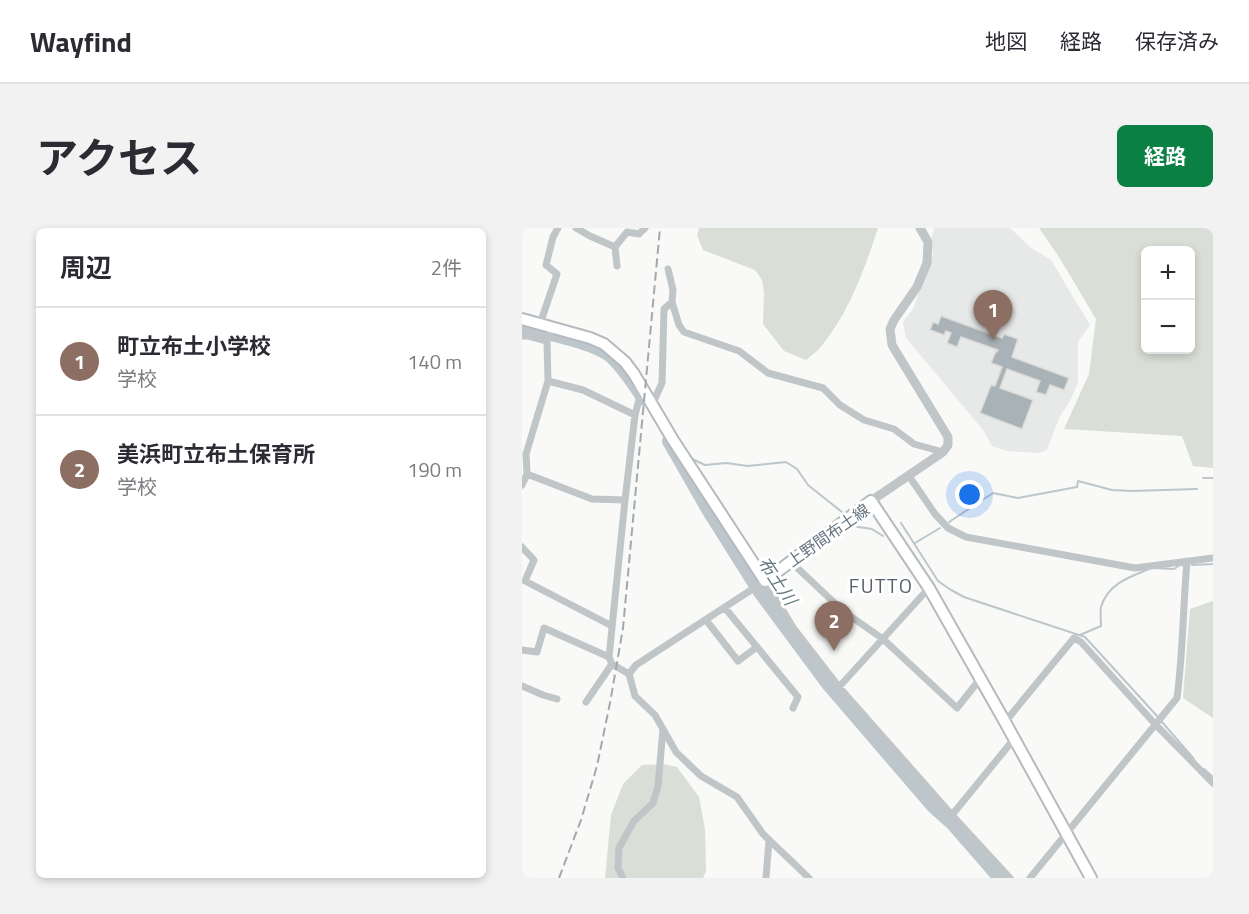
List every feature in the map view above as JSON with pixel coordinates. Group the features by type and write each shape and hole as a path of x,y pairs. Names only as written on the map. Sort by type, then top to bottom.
{"main road":[{"path":"522,319 590,338 604,344 625,362 763,582"},
{"name":"上野間布土線","path":"763,582 871,501 929,588 1090,878"}],"street":[{"path":"540,324 557,274 546,265 558,228"},
{"path":"576,228 615,248"},
{"path":"617,267 615,248 627,232 639,234 645,228"},
{"path":"871,501 944,452 948,445 948,437 892,345 890,329 917,287 927,263 928,242 920,228"},
{"path":"668,269 673,290 672,302 679,325 684,332 739,351 768,373 823,388 840,405 864,420 894,429 914,444 944,452"},
{"path":"652,405 662,383 664,309 672,302"},
{"path":"522,485 527,474 524,453 548,381 547,342 552,327"},
{"path":"522,336 547,342"},
{"path":"586,702 610,661 625,500 635,415 641,392 625,362"},
{"path":"548,381 583,390 635,415"},
{"path":"527,474 592,498 625,500"},
{"path":"909,476 935,514 948,528 966,537 1135,568 1213,558"},
{"path":"522,547 534,560 525,581 612,627"},
{"path":"790,561 843,611 883,639 957,708 980,679"},
{"path":"1030,878 1177,698 1181,668 1187,561"},
{"path":"629,674 636,665 763,582 794,629 839,687 1010,878"},
{"path":"839,687 929,588"},
{"path":"725,608 798,697 793,708"},
{"path":"706,620 738,661 757,647"},
{"path":"522,650 537,652 544,628 610,661 629,674 635,696 655,715 676,752 701,776 737,797 763,834 809,878"},
{"path":"1005,722 1074,638 1081,642 1155,724 1213,783"},
{"path":"522,686 557,699"},
{"path":"623,878 618,868 619,848 634,820 652,803 658,786 663,729"},
{"path":"952,815 1014,739"},
{"path":"766,878 769,840"}],"shaded area":[{"path":"699,228 878,228 849,303 833,331 806,360 784,351 763,324 764,293 762,280 755,270 703,250 697,235"},
{"path":"934,228 1010,228 1030,247 1051,260 1090,325 1078,342 1078,383 1060,416 1047,450 1038,453 1007,451 992,446 983,430 906,338 903,322 913,309 933,254"},
{"path":"1039,228 1213,228 1213,468 1193,466 1182,436 1064,429 1089,374 1096,319"},
{"path":"1213,601 1213,718 1183,698 1190,609"},
{"path":"663,764 677,767 699,797 705,829 706,871 703,878 605,878 611,815 623,784 642,765"}],"building":[{"path":"941,316 1002,338 1004,334 1018,339 1012,357 1069,378 1064,390 1050,385 1046,395 1036,392 1040,381 1007,369 1000,388 1033,400 1022,429 980,413 991,385 995,386 1002,367 991,363 998,350 961,337 957,347 947,343 951,333 946,331 944,335 930,330 933,322 938,324"}],"waterway":[{"name":"布土川","path":"522,327 569,339 604,352 621,367 644,399"},
{"name":"布土川","path":"669,441 709,511 760,592 829,685 933,806 952,823 1000,878"},
{"path":"690,458 705,465 726,463 748,466 786,462 797,469 808,485 842,512"},
{"path":"1203,478 1213,478"},
{"path":"949,522 993,493 1018,498 1077,487 1078,481 1112,490 1197,489"},
{"path":"901,523 938,581 964,597 1085,637 1157,716"},
{"path":"852,526 872,529 883,536"},
{"path":"915,543 940,528"},
{"path":"1192,565 1213,564"},
{"path":"1154,568 1174,569 1180,565"},
{"path":"1080,635 1101,626 1101,607 1104,599 1114,587 1127,578 1149,569"},
{"path":"1162,722 1194,759"},
{"path":"1204,769 1213,777"}],"railway":[{"path":"559,878 581,820 597,766 623,628 660,228"}],"place":[{"name":"町立布土小学校","path":"993,340"},
{"name":"美浜町立布土保育所","path":"834,651"}],"district":[{"name":"FUTTO","path":"881,586"}]}
